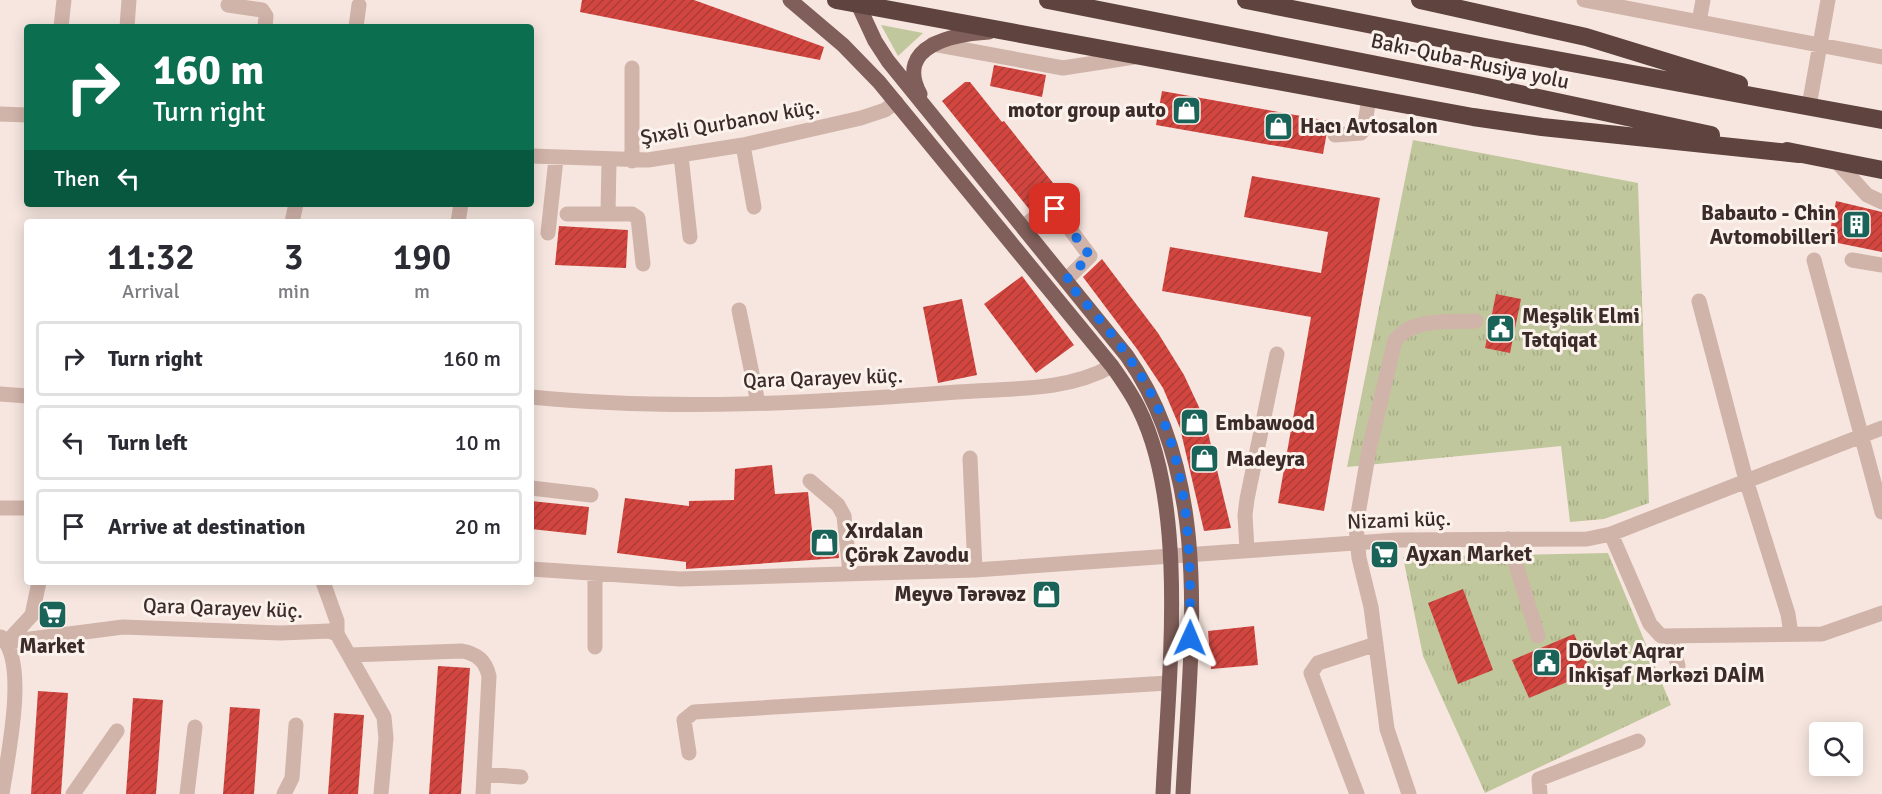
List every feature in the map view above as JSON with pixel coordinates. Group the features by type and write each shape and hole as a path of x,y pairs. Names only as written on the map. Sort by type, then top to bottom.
{"highway":[{"path":"836,0 1542,128 1799,154"},
{"name":"Bakı-Quba-Rusiya yolu","path":"1048,0 1478,85 1882,170"},
{"name":"Bakı-Quba-Rusiya yolu","path":"1246,0 1485,47 1882,120"},
{"path":"1420,0 1596,39 1809,106"}],"main road":[{"path":"790,0 858,59 896,102 1112,366 1139,409 1149,433 1163,486 1170,557 1163,794"},
{"path":"856,2 884,54 1127,356 1156,402 1166,426 1181,481 1190,555 1189,683 1183,794"},
{"path":"930,113 917,88 914,74 922,53 933,44 950,36 1014,31"}],"street":[{"path":"61,24 64,0"},
{"path":"127,24 129,0"},
{"path":"1584,0 1642,5 1699,22 1882,57"},
{"path":"1699,22 1702,0"},
{"path":"1809,106 1828,0"},
{"path":"228,5 262,10 266,16 265,24"},
{"path":"356,24 358,5"},
{"path":"933,44 1063,68 1142,55"},
{"path":"632,68 632,161"},
{"path":"1335,135 1361,133 1365,129 1369,98"},
{"name":"Şıxəli Qurbanov küç.","path":"534,156 632,161 681,156 743,145 861,118 885,110 896,102"},
{"path":"0,114 24,115"},
{"path":"743,145 754,207"},
{"path":"681,156 690,237"},
{"path":"548,232 556,159"},
{"path":"608,214 609,161"},
{"path":"1836,161 1867,195 1882,202"},
{"path":"1023,227 1050,208 1055,209 1074,232 1090,256 1066,280"},
{"path":"567,214 632,214 638,218 643,264"},
{"path":"1814,260 1882,512"},
{"path":"1852,260 1882,266"},
{"path":"1699,301 1746,480 1788,614 1791,634"},
{"path":"739,310 758,403"},
{"path":"1409,794 1387,729 1376,644 1356,526 1369,450 1395,340 1404,330 1416,324 1476,321"},
{"path":"1247,550 1245,514 1247,499 1277,354"},
{"name":"Qara Qarayev küç.","path":"534,397 638,402 758,403 894,397 1046,385 1085,379 1112,366"},
{"path":"0,394 24,396"},
{"name":"Nizami küç.","path":"534,570 680,579 975,570 1357,542 1587,539 1611,534 1882,428"},
{"path":"970,458 975,570"},
{"path":"810,481 838,505 844,516 850,573"},
{"path":"534,488 591,495"},
{"path":"0,508 24,508"},
{"path":"1611,534 1650,624 1661,636 1822,634 1882,613"},
{"path":"1508,539 1538,636"},
{"path":"595,575 595,647"},
{"path":"2,794 6,715 14,663 3,639 32,615 38,585"},
{"path":"324,585 337,621 337,634 386,724 381,794"},
{"name":"Qara Qarayev küç.","path":"3,639 123,627 287,633 329,631 337,634"},
{"path":"1670,636 1678,666"},
{"path":"1357,794 1311,673 1318,663 1376,644"},
{"path":"350,655 462,651 473,653 481,658 489,676 483,794"},
{"path":"689,753 684,720 694,712 1168,683"},
{"path":"284,794 292,777 296,725"},
{"path":"187,794 195,727"},
{"path":"73,794 117,731"},
{"path":"1540,794 1539,779 1638,741"},
{"path":"484,774 521,777"}],"green space":[{"path":"881,25 923,33 898,56"},
{"path":"1413,140 1638,183 1649,503 1604,519 1570,522 1561,446 1347,467"},
{"path":"1608,553 1671,705 1485,793 1423,656 1403,557"}],"building":[{"path":"582,0 694,0 824,47 820,60 580,12"},
{"path":"994,65 1046,75 1042,97 990,86"},
{"path":"965,82 970,82 1002,122 1004,121 1057,188 1029,209 942,101"},
{"path":"1162,91 1329,121 1323,154 1156,125"},
{"path":"1252,176 1380,198 1324,511 1278,503 1311,317 1162,291 1170,247 1321,273 1328,232 1244,217"},
{"name":"Babauto - Chin Avtomobilleri","path":"1836,201 1882,212 1882,252 1828,241"},
{"path":"559,226 628,230 626,268 555,265"},
{"path":"1102,259 1158,333 1184,375 1205,420 1231,528 1204,531 1180,428 1163,388 1083,277"},
{"path":"1022,276 1074,345 1036,373 984,304"},
{"path":"1496,294 1521,299 1510,353 1485,348"},
{"path":"962,299 977,375 938,383 923,307"},
{"path":"772,465 775,494 808,492 812,530 836,530 839,558 686,569 686,562 617,553 625,498 689,506 689,501 734,500 735,469"},
{"path":"534,501 589,507 586,535 534,529"},
{"path":"1463,589 1493,670 1458,684 1428,603"},
{"path":"1254,626 1258,665 1211,669 1208,631"},
{"path":"1574,634 1591,672 1529,698 1512,660"},
{"path":"438,666 470,668 461,794 429,794"},
{"path":"38,691 68,693 61,794 31,794"},
{"path":"133,698 163,700 156,794 126,794"},
{"path":"230,707 260,709 254,794 223,794"},
{"path":"334,713 364,715 358,794 328,794"}],"place":[{"name":"motor group auto","path":"1187,110"},
{"name":"Hacı Avtosalon","path":"1279,126"},
{"name":"Babauto - Chin Avtomobilleri","path":"1857,225"},
{"name":"Meşəlik Elmi Tətqiqat","path":"1501,328"},
{"name":"Embawood","path":"1194,423"},
{"name":"Madeyra","path":"1205,459"},
{"name":"Xırdalan Çörək Zavodu","path":"824,543"},
{"name":"Ayxan Market","path":"1385,554"},
{"name":"Meyvə Tərəvəz","path":"1047,594"},
{"name":"Market","path":"52,615"},
{"name":"Dövlət Aqrar Inkişaf Mərkəzi DAİM","path":"1547,663"}],"route":[{"path":"1055,209 1090,256 1088,261 1066,280 1143,379 1166,426 1186,505 1190,555 1190,638"}]}
